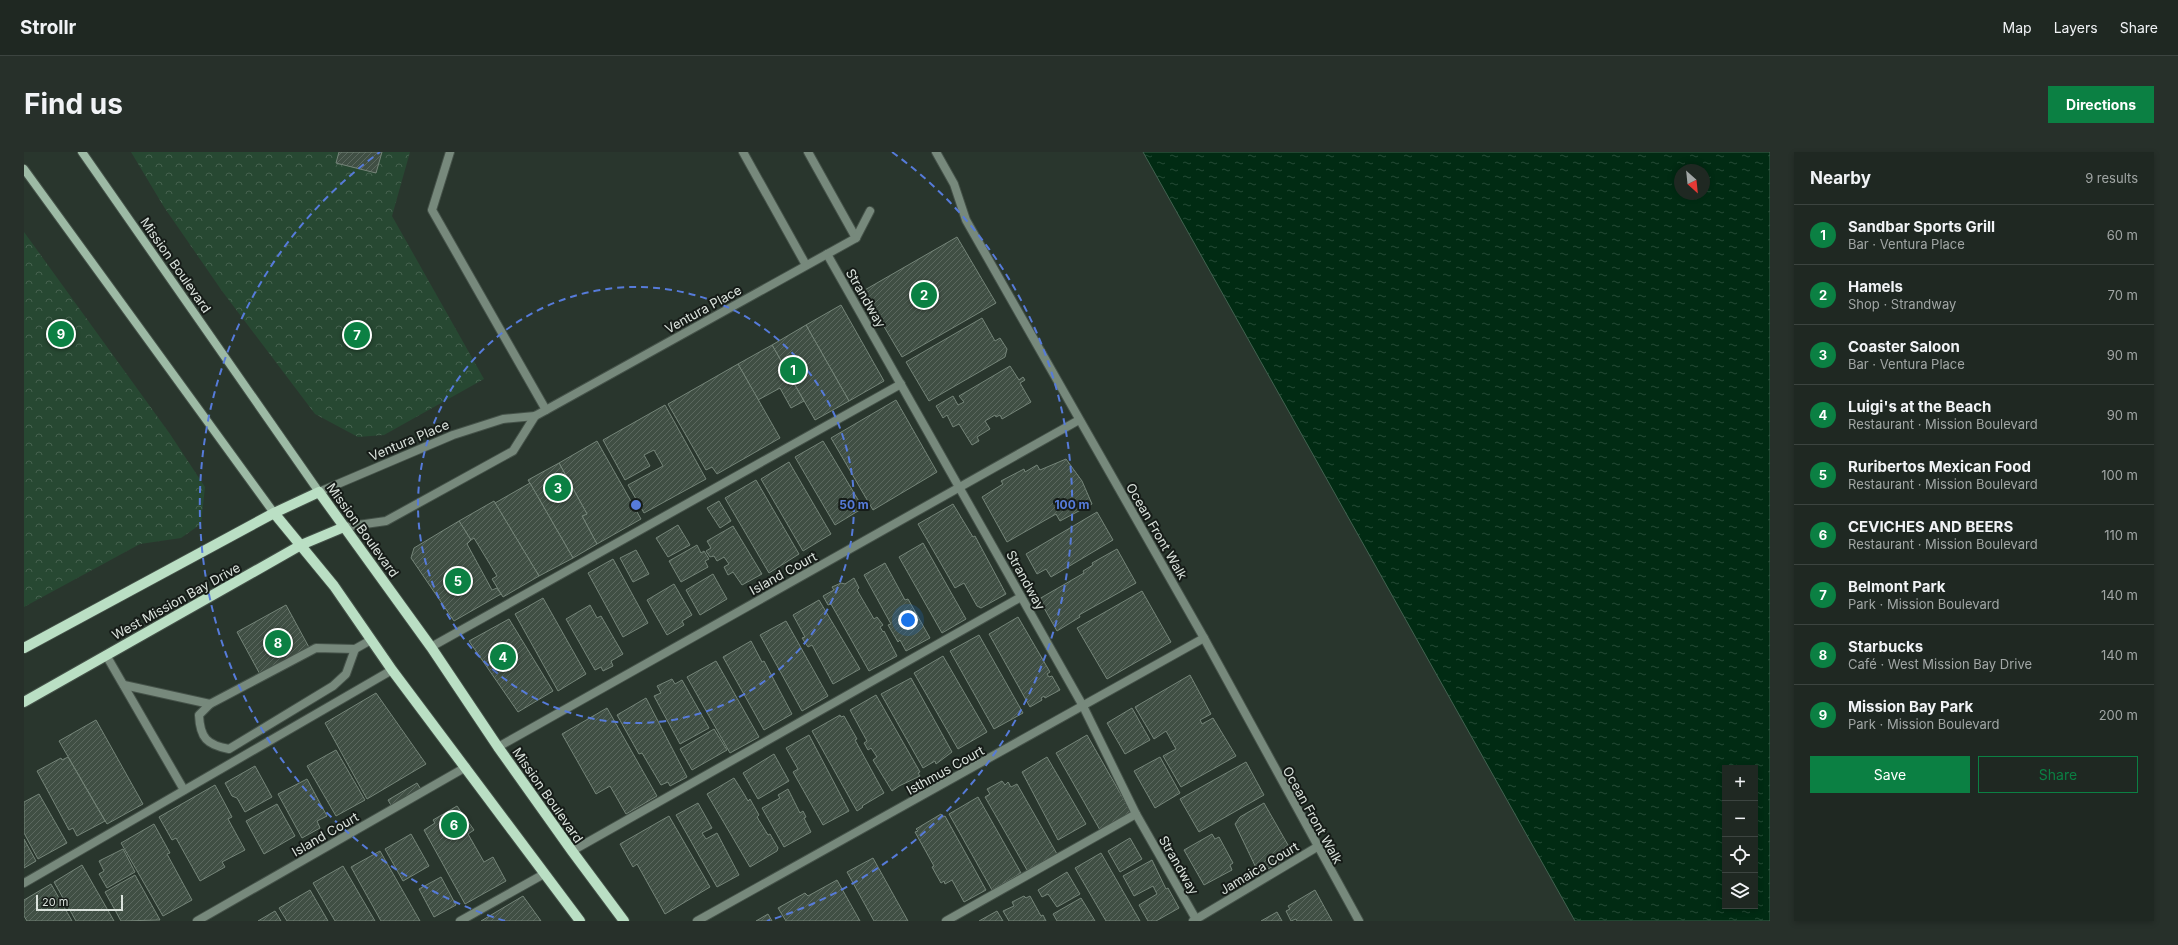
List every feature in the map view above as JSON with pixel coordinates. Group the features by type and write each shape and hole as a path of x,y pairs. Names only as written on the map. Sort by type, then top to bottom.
{"main road":[{"name":"Mission Boulevard","path":"82,152 319,492 431,647 498,747 624,921"},
{"path":"24,169 274,513 334,586 392,670 580,921"},
{"path":"24,648 274,513 319,492"},
{"name":"West Mission Bay Drive","path":"24,702 301,545 344,527"}],"street":[{"path":"450,152 432,210 546,410"},
{"path":"743,152 806,265"},
{"path":"808,152 856,238"},
{"name":"Ocean Front Walk","path":"936,152 954,184 966,220 1204,638 1317,847 1359,921"},
{"path":"856,238 870,211"},
{"name":"Ventura Place","path":"319,492 453,434 503,419 535,416 856,238"},
{"name":"Strandway","path":"827,254 961,487 1021,597 1084,706 1136,814 1196,920"},
{"path":"431,647 901,384"},
{"name":"Ventura Place","path":"344,527 386,521 513,451 535,416"},
{"name":"Island Court","path":"498,747 1079,420"},
{"path":"572,851 1021,597"},
{"name":"Isthmus Court","path":"697,921 1204,638"},
{"path":"355,649 346,674 332,686 229,749 213,746 199,730 198,715 210,704 316,648 355,649 371,640"},
{"path":"106,655 184,790"},
{"path":"24,883 392,670"},
{"path":"124,685 210,704"},
{"name":"Island Court","path":"197,921 466,767"},
{"path":"946,921 1136,814"},
{"name":"Jamaica Court","path":"1196,920 1317,847"},
{"path":"460,921 544,874"}],"green space":[{"path":"131,152 410,152 392,216 484,379 384,435 358,437 315,414 222,291 164,207"},
{"path":"24,232 170,434 205,487 201,524 181,538 140,544 24,607"}],"water":[{"path":"1143,152 1770,152 1770,921 1575,921"}],"building":[{"path":"339,152 382,152 376,173 336,163"},
{"path":"957,237 996,303 902,357 863,291"},
{"path":"841,305 884,381 849,401 806,325"},
{"path":"982,318 995,341 1000,338 1007,349 1005,357 929,401 906,362"},
{"path":"806,325 849,401 815,420 772,345"},
{"path":"772,345 804,401 791,408 780,388 758,400 738,364"},
{"path":"738,364 780,438 717,474 712,467 706,470 668,404"},
{"path":"1010,366 1019,380 1023,377 1025,380 1020,383 1031,402 1002,419 1000,415 996,417 995,415 985,421 990,429 977,437 979,441 972,445 959,424 953,427 947,415 943,418 936,406 953,396 958,405 964,402 959,396"},
{"path":"896,400 937,472 873,510 831,438"},
{"path":"665,405 706,479 644,513 628,485 663,466 654,450 644,455 650,466 625,480 603,440"},
{"path":"597,441 641,519 597,544 582,516 587,514 559,463"},
{"path":"823,441 863,508 835,525 795,457"},
{"path":"1066,459 1082,481 1092,504 1060,521 1056,514 1007,542 982,497 1003,484 1001,481 1024,469 1025,472 1037,465 1040,470"},
{"path":"789,462 831,534 803,551 761,479"},
{"path":"559,463 587,514 582,516 597,544 573,558 528,480"},
{"path":"756,480 799,554 769,573 725,498"},
{"path":"530,483 573,558 539,576 495,503"},
{"path":"494,501 539,576 503,597 492,579 497,576 474,538 471,540 459,521"},
{"path":"719,501 731,521 720,528 707,508"},
{"path":"953,504 973,537 975,536 1006,594 981,608 977,606 964,583 955,588 918,524"},
{"path":"1097,512 1113,540 1051,577 1046,569 1037,574 1026,554"},
{"path":"459,521 471,540 467,544 492,590 497,588 501,594 454,621 411,558 414,548"},
{"path":"678,525 690,545 668,557 656,538"},
{"path":"733,526 762,574 742,585 733,572 728,575 724,567 729,564 724,557 717,561 714,556 710,557 706,551 711,548 707,541"},
{"path":"923,543 966,619 942,633 899,557"},
{"path":"697,545 701,553 704,551 709,559 705,561 708,567 681,582 669,561"},
{"path":"1117,549 1136,583 1079,615 1080,617 1057,631 1039,599 1084,573 1083,571 1093,565 1092,563"},
{"path":"636,550 649,574 633,582 620,558"},
{"path":"613,559 648,623 623,637 588,573"},
{"path":"885,563 905,600 908,599 930,638 906,651 900,640 898,642 888,625 891,624 864,575"},
{"path":"713,574 727,599 700,615 686,590"},
{"path":"854,578 859,588 857,590 874,619 877,617 883,625 880,627 883,632 884,631 897,656 869,671 831,604 828,605 823,596 834,590 832,587 841,583 845,584"},
{"path":"674,584 692,615 682,621 684,625 667,635 647,600"},
{"path":"1142,591 1171,642 1107,679 1077,628"},
{"path":"543,598 586,674 558,691 515,614"},
{"path":"819,600 860,669 833,684 812,645 808,647 802,638 805,637 793,615"},
{"path":"286,605 311,651 262,678 237,632"},
{"path":"590,605 597,618 601,616 623,654 611,661 613,666 603,671 601,667 595,670 566,619"},
{"path":"1018,617 1050,672 1047,674 1049,677 1052,676 1060,690 1045,698 1044,696 1041,698 1042,700 1030,707 989,634"},
{"path":"509,619 553,691 518,712 469,641"},
{"path":"786,621 828,696 802,711 760,635"},
{"path":"979,635 1023,713 994,729 950,651"},
{"path":"751,641 762,662 764,661 792,714 764,730 723,657"},
{"path":"943,656 987,732 958,749 914,673"},
{"path":"716,661 759,737 730,753 687,677"},
{"path":"1190,675 1211,714 1200,720 1202,724 1213,718 1236,756 1181,787 1163,756 1176,749 1166,731 1154,739 1135,707"},
{"path":"911,678 952,752 936,764 935,761 923,768 881,694"},
{"path":"672,679 675,684 682,680 709,728 680,744 654,696 661,693 657,686"},
{"path":"376,693 426,764 367,799 325,723"},
{"path":"876,695 920,772 918,773 920,776 892,791 873,760 877,757 871,748 868,750 864,743 867,741 850,710"},
{"path":"646,698 687,777 670,786 668,782 661,785 642,753 639,754 617,715"},
{"path":"607,708 657,796 626,814 610,786 596,794 562,734"},
{"path":"1132,708 1150,740 1125,754 1107,723"},
{"path":"840,715 841,717 844,716 857,739 855,740 884,793 862,806 863,807 857,811 812,731"},
{"path":"96,720 143,804 107,824 59,741"},
{"path":"714,729 727,750 692,770 680,749"},
{"path":"809,735 849,811 823,825 793,772 798,769 786,748"},
{"path":"1087,735 1131,812 1100,830 1056,753"},
{"path":"336,750 365,800 336,816 307,766"},
{"path":"774,754 789,781 758,799 743,773"},
{"path":"68,757 105,821 77,836 73,828 69,830 37,771 61,758 62,760"},
{"path":"1047,757 1086,824 1058,840 1022,772"},
{"path":"1160,757 1180,793 1155,808 1134,771"},
{"path":"1246,762 1264,795 1199,832 1180,799"},
{"path":"255,766 272,797 245,812 237,798 232,796 225,783"},
{"path":"734,778 748,801 750,799 759,815 757,817 768,835 770,834 778,848 777,851 750,867 707,794"},
{"path":"307,779 327,816 317,821 320,828 302,838 278,794"},
{"path":"1002,781 1005,785 1008,782 1011,787 1017,784 1057,854 1027,870 985,797 990,794 987,789"},
{"path":"417,783 422,791 392,807 388,800"},
{"path":"215,785 232,817 228,819 245,850 222,862 225,867 200,881 176,838 172,840 159,817"},
{"path":"788,789 800,813 803,811 806,817 804,818 811,832 784,847 762,808 780,798 778,795"},
{"path":"39,794 67,843 38,859 24,833 24,802"},
{"path":"978,797 1021,873 992,890 949,814"},
{"path":"698,803 712,828 702,833 706,839 717,833 739,875 717,887 676,815"},
{"path":"1264,803 1292,852 1278,860 1279,863 1259,874 1235,824 1240,817"},
{"path":"277,804 295,836 264,854 246,821"},
{"path":"457,806 474,830 468,834 484,862 493,857 506,881 465,904 424,830 435,823 433,820"},
{"path":"941,814 943,817 945,816 986,890 964,902 952,880 945,884 944,881 941,883 932,867 934,866 915,832 918,831 916,829"},
{"path":"669,816 710,887 665,914 637,864 633,867 620,844"},
{"path":"154,824 170,853 167,854 192,900 163,916 121,843"},
{"path":"411,834 429,866 403,881 385,849"},
{"path":"1212,834 1215,839 1219,837 1233,863 1230,865 1232,870 1204,885 1184,850"},
{"path":"1130,838 1142,859 1120,872 1108,851"},
{"path":"24,839 36,861 24,868"},
{"path":"123,849 135,872 107,888 99,874 104,871 99,861"},
{"path":"380,851 420,921 381,921 351,867"},
{"path":"1101,853 1140,921 1106,921 1075,868"},
{"path":"873,858 908,921 874,921 847,872"},
{"path":"1152,860 1166,889 1168,888 1179,908 1156,921 1148,921 1139,905 1157,894 1153,886 1134,896 1123,876"},
{"path":"82,865 114,921 76,921 54,882"},
{"path":"343,866 375,921 335,921 313,883"},
{"path":"1067,872 1080,894 1057,907 1048,894 1042,897 1038,890"},
{"path":"135,875 160,920 121,921 105,892"},
{"path":"441,877 456,905 434,917 419,889"},
{"path":"837,880 860,921 786,921 778,908 805,893 808,896"},
{"path":"51,884 72,921 27,921 24,916 24,900"},
{"path":"310,890 328,921 287,921 279,908"},
{"path":"1315,890 1332,921 1297,921 1296,919 1291,921 1286,911 1290,909 1288,906"},
{"path":"523,896 541,921 481,921"},
{"path":"1024,896 1026,898 1030,896 1041,916 1043,915 1046,921 1009,921 1003,911 1014,906 1012,902"},
{"path":"1081,898 1095,921 1057,921 1053,914"},
{"path":"275,911 281,921 258,921"},
{"path":"997,911 1003,921 979,921"},
{"path":"1277,912 1282,921 1261,921"},
{"path":"768,914 772,921 756,921"}],"place":[{"name":"Hamels","path":"924,295"},
{"name":"Mission Bay Park","path":"61,334"},
{"name":"Belmont Park","path":"357,335"},
{"name":"Sandbar Sports Grill","path":"793,370"},
{"name":"Coaster Saloon","path":"558,488"},
{"name":"Ruribertos Mexican Food","path":"458,581"},
{"name":"Starbucks","path":"278,643"},
{"name":"Luigi's at the Beach","path":"503,657"},
{"name":"CEVICHES AND BEERS","path":"454,825"}]}
